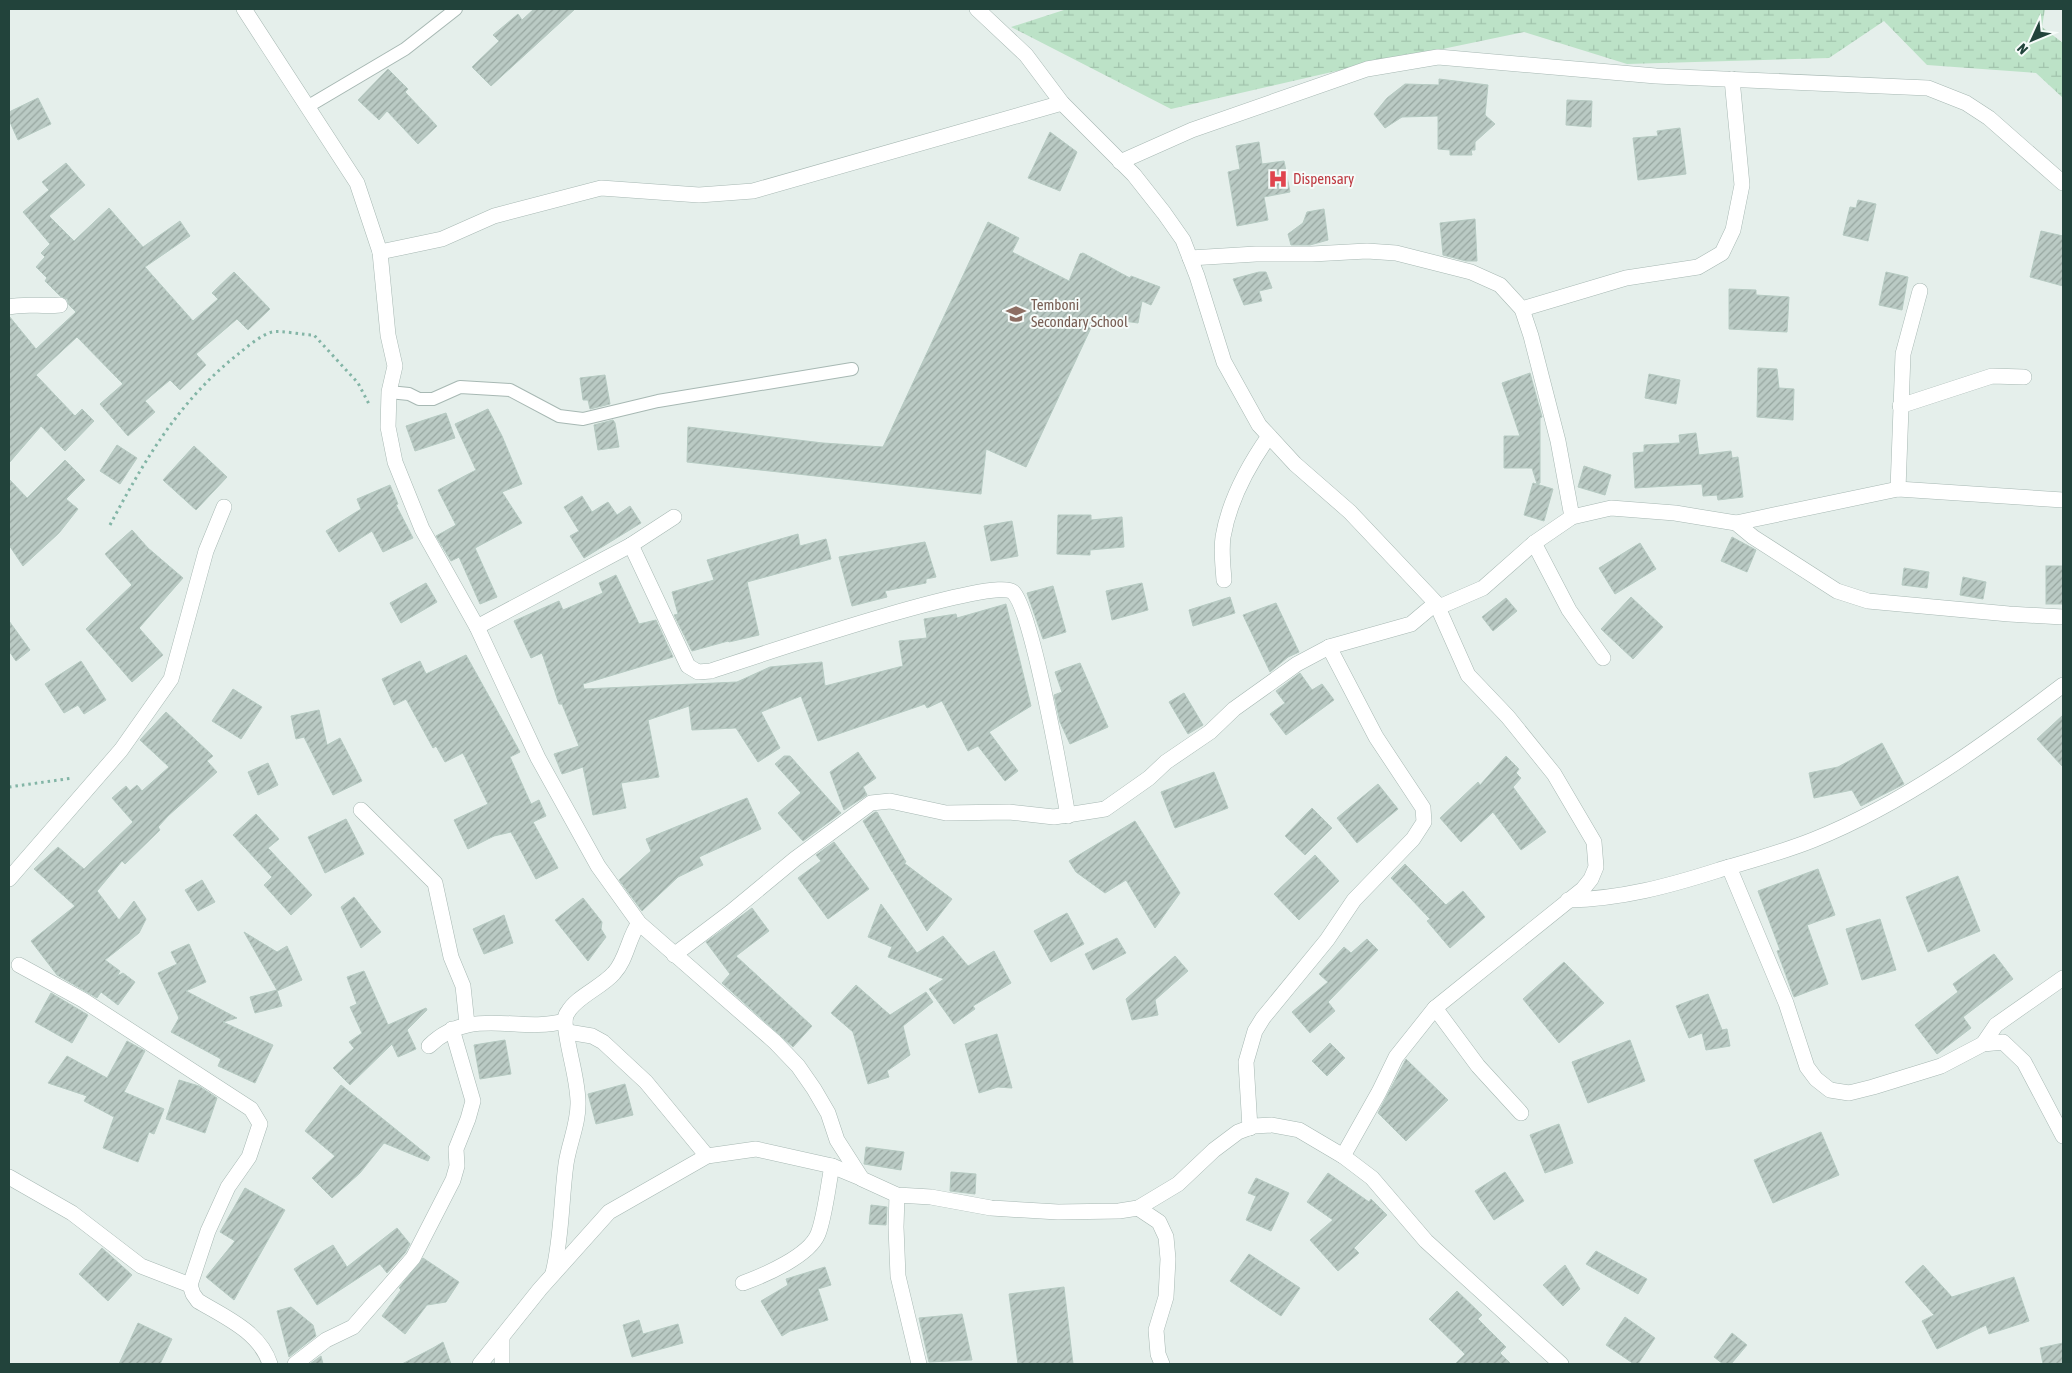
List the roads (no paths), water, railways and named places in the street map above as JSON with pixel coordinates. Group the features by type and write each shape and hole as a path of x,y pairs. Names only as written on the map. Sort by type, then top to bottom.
{"street":[{"path":"244,9 357,183 380,252 388,335 395,366 389,392 388,427 395,462 422,529 477,627 538,758 598,866 639,923 775,1042 798,1066 819,1097 828,1113 837,1140 862,1179"},
{"path":"977,9 1026,55 1062,103 1120,162 1164,213 1183,240 1224,362 1239,392 1269,436 1295,464 1350,512 1437,605 1468,676 1508,717 1554,774 1594,842 1596,868 1591,879 1583,889 1435,1008 1396,1057 1344,1156"},
{"path":"1120,162 1192,130 1366,69 1438,57 1568,70 1812,85 1928,88 1966,103 1989,118 2063,183"},
{"path":"1522,309 1626,278 1698,267 1722,253 1733,230 1742,185 1732,79"},
{"path":"380,252 442,239 494,216 601,188 700,195 753,191 1062,103"},
{"path":"1190,258 1367,251 1396,253 1471,272 1500,285 1522,309 1547,395 1572,517"},
{"path":"1898,490 1903,354 1920,291"},
{"path":"9,307 20,305 46,307 60,305"},
{"path":"1900,406 1992,376 2024,377"},
{"path":"1224,580 1223,538 1230,512 1256,454 1269,436"},
{"path":"674,955 731,912 795,859 871,803 890,801 946,813 1009,812 1068,816 1105,809 1149,778 1166,762 1210,732 1234,709 1297,664 1329,647 1411,624 1437,605 1483,588 1534,543 1572,517 1611,508 1675,513 1736,523 1898,490 2063,500"},
{"path":"9,879 121,750 170,679 206,551 224,507"},
{"path":"477,627 631,545 674,517"},
{"path":"1736,523 1753,537 1837,591 1868,601 2063,617"},
{"path":"1534,543 1569,610 1603,658"},
{"path":"631,545 688,666 698,672 712,671 862,622 955,598 1001,588 1012,592 1022,606 1056,745 1068,816"},
{"path":"1250,1128 1246,1062 1255,1031 1263,1018 1327,940 1354,900 1413,839 1424,822 1423,808 1376,737 1329,647"},
{"path":"1568,900 1604,899 1629,894 1730,867 1812,840 1872,813 1955,765 2063,685"},
{"path":"361,810 434,883 450,957 463,986 467,1024"},
{"path":"1730,867 1786,1003 1807,1067 1816,1079 1830,1090 1849,1093 1941,1066 1983,1044 2003,1042 2024,1062 2063,1136"},
{"path":"552,1275 560,1243 566,1162 576,1122 578,1104 576,1071 566,1027 568,1012 574,1004 604,984 616,972 623,960 631,934 639,923"},
{"path":"19,964 84,1000 251,1109 260,1124 249,1156 228,1187 208,1230 190,1285 192,1294 198,1300 248,1332 264,1349 270,1364"},
{"path":"1983,1044 1996,1025 2063,978"},
{"path":"1435,1008 1478,1066 1520,1113"},
{"path":"429,1046 440,1035 452,1029 467,1024 497,1022 566,1027 592,1036 603,1042 646,1082 707,1156"},
{"path":"295,1364 326,1340 353,1327 413,1258 453,1180 456,1166 456,1149 473,1101 452,1029"},
{"path":"480,1364 552,1275 608,1212 707,1156 756,1149 832,1166 897,1195 931,1197 991,1208 1058,1212 1119,1211 1138,1208 1178,1184 1214,1150 1238,1132 1272,1125 1298,1130 1344,1156 1372,1178 1426,1241 1561,1364"},
{"path":"743,1283 773,1271 811,1246 819,1233 832,1166"},
{"path":"9,1177 72,1213 141,1266 190,1285"},
{"path":"897,1195 898,1276 919,1364"},
{"path":"1138,1208 1159,1222 1166,1237 1166,1297 1156,1330 1158,1354 1162,1364"},
{"path":"502,1339 502,1364"}],"lane":[{"path":"307,107 405,50 456,9"},
{"path":"389,392 409,394 419,400 433,399 460,387 510,390 559,416 583,419 658,401 852,369"}],"place":[{"name":"Dispensary","path":"1278,179"},
{"name":"Temboni Secondary School","path":"1016,314"}]}
